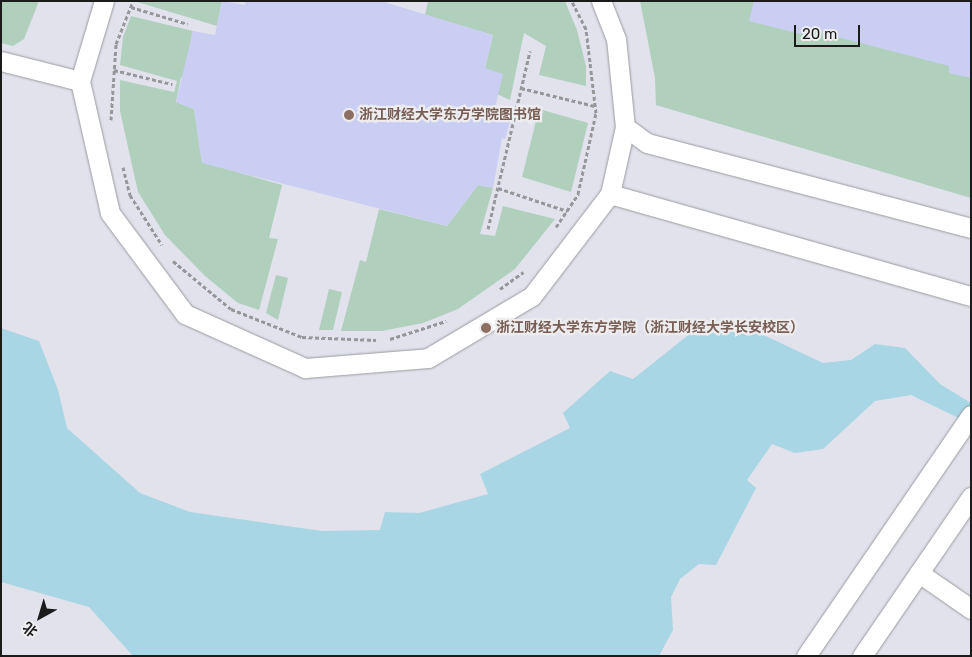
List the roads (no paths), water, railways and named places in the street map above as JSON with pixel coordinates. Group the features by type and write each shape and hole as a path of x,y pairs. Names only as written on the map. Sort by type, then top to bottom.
{"street":[{"path":"104,1 80,81 110,213 185,314 306,368 428,358 532,296 610,194 626,127 616,39 601,1"},
{"path":"1,61 80,81"},
{"path":"626,127 647,143 971,228"},
{"path":"610,194 971,296"},
{"path":"806,656 971,415"},
{"path":"862,656 971,497"},
{"path":"919,572 971,608"}],"water":[{"path":"1,328 39,341 58,390 67,428 140,493 190,512 322,531 380,530 385,512 419,513 488,494 480,474 570,428 563,413 610,371 633,379 691,333 755,331 823,363 851,360 875,344 905,348 940,384 971,403 971,424 911,395 875,401 823,449 795,453 772,444 747,480 756,488 716,565 699,564 680,579 671,597 673,630 659,656 133,656 89,607 1,582"}],"place":[{"name":"浙江财经大学东方学院图书馆","path":"349,115"},
{"name":"浙江财经大学东方学院（浙江财经大学长安校区）","path":"486,328"}]}
